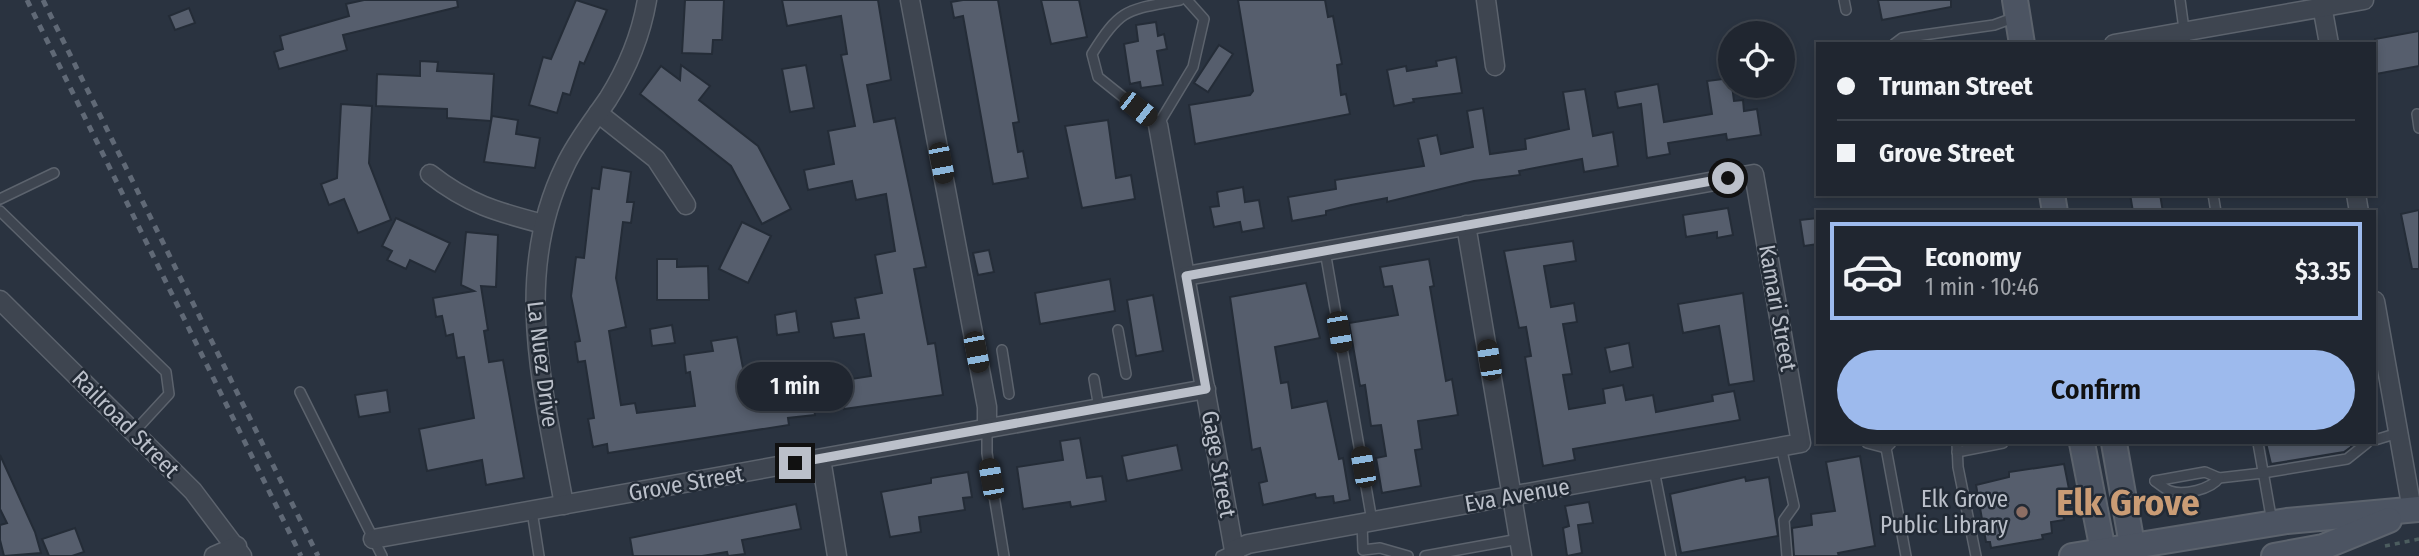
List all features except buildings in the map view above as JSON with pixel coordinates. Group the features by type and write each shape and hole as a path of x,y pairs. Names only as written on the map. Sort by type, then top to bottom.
{"main road":[{"path":"2016,8 2022,42"},
{"path":"2082,444 2104,553"},
{"path":"2114,444 2133,550"},
{"path":"2072,556 2133,550 2272,523 2416,510"},
{"path":"2274,556 2323,547 2416,510"}],"street":[{"name":"La Nuez Drive","path":"565,505 538,355 533,310 535,267 543,224 565,166 631,55 647,0"},
{"path":"910,0 987,407 987,428"},
{"path":"1486,0 1495,66"},
{"path":"2138,42 2185,38 2322,4 2364,0"},
{"path":"2322,4 2329,42"},
{"path":"598,113 656,159 685,205"},
{"name":"Gage Street","path":"1158,125 1206,389 1230,554"},
{"path":"430,174 458,196 475,205 543,224"},
{"name":"Kamari Street","path":"1466,225 1754,174 1801,443"},
{"path":"1186,276 1466,225 1520,548"},
{"name":"Railroad Street","path":"0,300 193,491 239,551"},
{"path":"2376,307 2398,433 2416,510"},
{"name":"Grove Street","path":"373,539 1206,389"},
{"name":"Eva Avenue","path":"1230,554 1248,544 1801,443"},
{"path":"821,459 837,556"},
{"path":"214,556 239,551"}],"lane":[{"path":"1180,0 1132,9 1110,24 1092,54 1098,77 1158,125 1193,68 1204,19 1187,0"},
{"path":"2180,0 2185,38"},
{"path":"1897,42 1902,38 1994,25 2016,8"},
{"path":"2417,114 2419,128"},
{"path":"0,199 54,173"},
{"path":"0,211 166,372 169,394 134,432"},
{"path":"1325,251 1367,522 1361,553 1380,548 1408,556"},
{"path":"1118,330 1126,374"},
{"path":"1002,350 1009,394"},
{"path":"1094,379 1099,408"},
{"path":"300,392 382,556"},
{"path":"987,428 987,453 1004,556"},
{"path":"2376,440 2398,433"},
{"path":"1976,556 1957,447 1992,444"},
{"path":"2258,444 2272,523"},
{"path":"2219,478 2213,486 2188,492 2171,492 2155,481 2205,472 2219,478 2263,473 2347,459 2366,444"},
{"path":"1888,445 1906,556"},
{"path":"1781,446 1794,506 1784,520 1787,556"},
{"path":"1654,470 1671,556"},
{"path":"532,511 540,556"},
{"path":"1425,556 1520,548"}],"railway":[{"path":"27,0 301,556"},
{"path":"43,0 318,556"}],"place":[{"name":"Elk Grove Public Library","path":"2022,512"}],"district":[{"name":"Elk Grove","path":"2128,502"}],"route":[{"path":"795,463 1206,389 1186,276 1728,178"}]}
